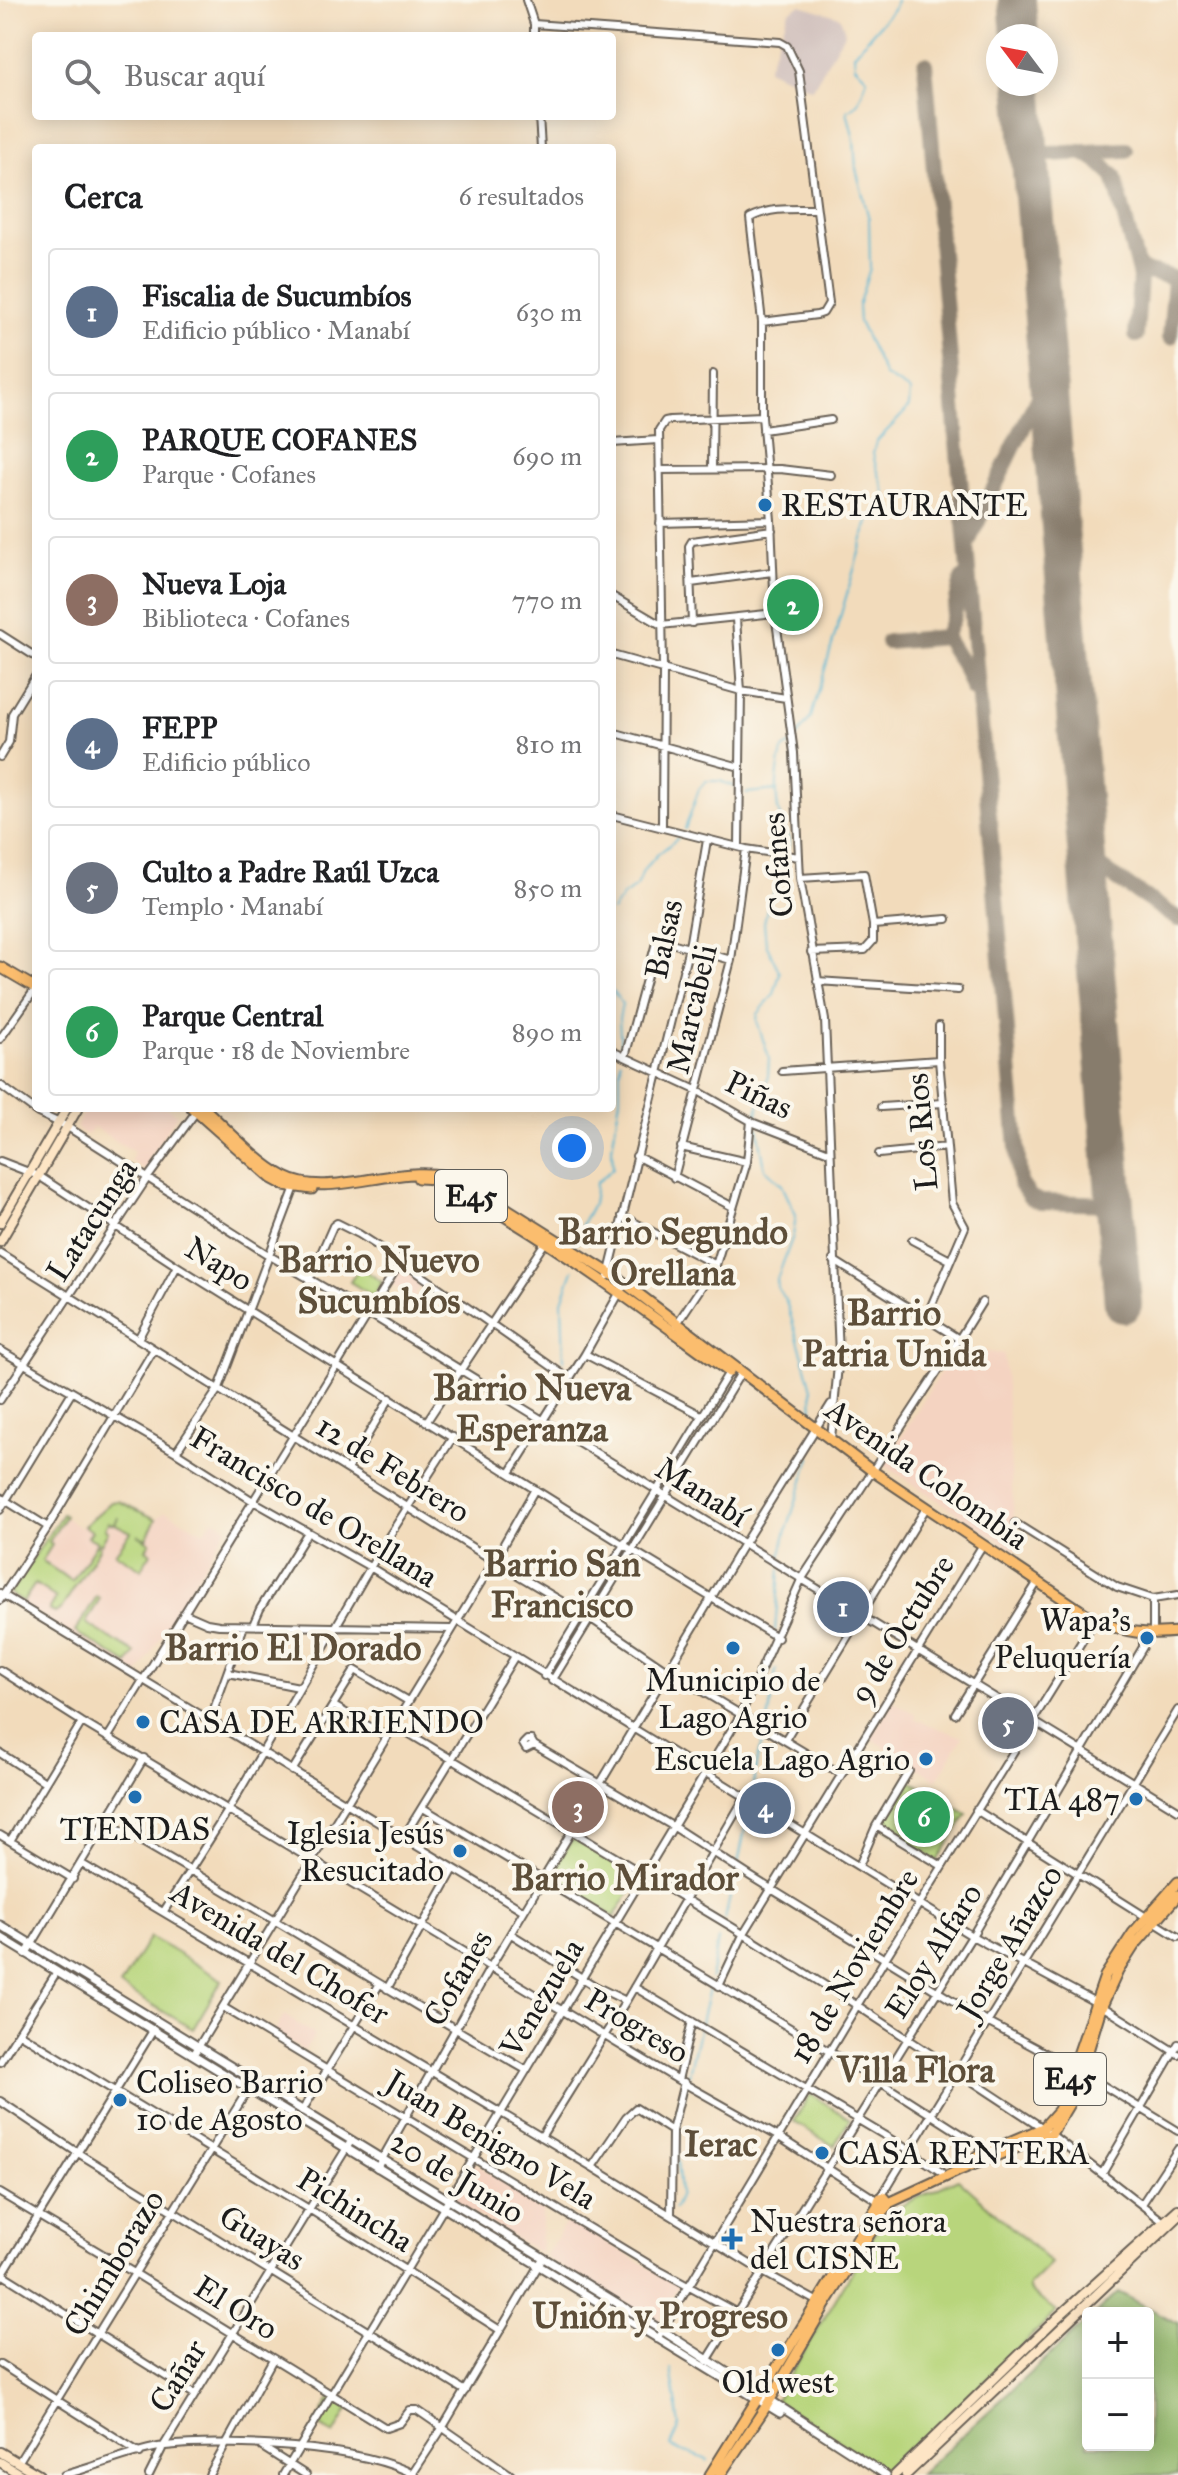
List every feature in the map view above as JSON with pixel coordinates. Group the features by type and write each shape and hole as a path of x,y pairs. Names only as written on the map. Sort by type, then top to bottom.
{"main road":[{"path":"0,967 32,986"},
{"path":"0,1242 62,1125 66,1112"},
{"path":"62,1125 74,1112"},
{"name":"Avenida Colombia","path":"201,1112 296,1184 419,1172 450,1175 608,1277 871,1470 1095,1620 1125,1632 1178,1632"},
{"path":"0,1223 34,1175"},
{"name":"E45","path":"883,2202 941,2172 1047,2131 1075,2094 1077,2070 1099,2006 1118,1971 1178,1882"},
{"name":"E45","path":"1151,1920 1178,1895"},
{"name":"E45","path":"883,2202 991,2153"},
{"path":"710,2475 883,2202"},
{"path":"906,2475 1178,2209"},
{"path":"895,2475 1057,2318 1165,2224 1178,2217"},
{"path":"720,2475 768,2403 821,2303"},
{"path":"0,2452 39,2475"},
{"path":"0,2462 21,2475"}],"street":[{"path":"526,0 534,32"},
{"path":"534,24 780,42 787,46 799,71 829,303 828,309 817,315 762,322"},
{"path":"539,120 541,144"},
{"name":"Cofanes","path":"816,209 781,209 761,212 750,218 762,322 762,416 772,530 775,613 794,753 800,878 825,1020 839,1355 832,1403 831,1439"},
{"path":"712,469 713,374"},
{"path":"662,826 659,430 665,421 762,416"},
{"path":"763,430 831,420"},
{"path":"616,443 658,440"},
{"path":"659,470 767,469 831,475"},
{"path":"660,523 771,520"},
{"path":"692,623 689,546 692,541 772,530"},
{"path":"691,583 772,572"},
{"path":"616,598 661,625 775,613"},
{"name":"Marcabeli","path":"674,1178 731,960 742,848 741,691 736,619"},
{"path":"0,634 32,654"},
{"path":"616,656 741,691 786,698"},
{"path":"0,757 9,742 12,714 32,682"},
{"path":"616,733 740,767"},
{"path":"616,816 742,848 799,857"},
{"name":"Balsas","path":"608,1277 689,947 707,840"},
{"path":"800,878 864,874 873,925 873,941 865,950 811,952"},
{"path":"873,925 947,919"},
{"path":"625,1057 657,939 731,960"},
{"path":"817,981 958,990"},
{"path":"0,1039 32,994"},
{"name":"Los Rios","path":"926,1318 965,1227 952,1203 939,1060 939,1026"},
{"name":"Piñas","path":"616,1053 657,1070 751,1121 830,1152"},
{"path":"782,1071 939,1060"},
{"name":"Manabí","path":"0,1085 32,1106"},
{"path":"881,1107 943,1103"},
{"name":"Manabí","path":"42,1112 146,1180 1178,1810"},
{"name":"Latacunga","path":"0,1400 195,1112"},
{"path":"676,1326 716,1265 747,1162 751,1121"},
{"path":"681,1147 747,1162"},
{"path":"879,1154 947,1147"},
{"path":"636,1156 733,1207"},
{"name":"Napo","path":"0,1161 34,1175 623,1545 778,1638"},
{"path":"176,1452 219,1388 296,1184"},
{"path":"622,1216 716,1265"},
{"path":"309,1280 337,1223 401,1261 568,1378"},
{"path":"427,1421 548,1238"},
{"path":"912,1240 950,1260"},
{"name":"12 de Febrero","path":"0,1253 590,1618 668,1671 785,1740"},
{"path":"833,1260 959,1339"},
{"path":"108,1737 401,1261"},
{"path":"138,1339 177,1266"},
{"path":"510,1473 585,1354 622,1287"},
{"name":"Venezuela","path":"283,2475 741,1714 778,1638 801,1580 982,1302"},
{"path":"154,1349 48,1527 1,1596 524,1911"},
{"name":"Francisco de Orellana","path":"0,1350 370,1567 972,1936 1177,2050"},
{"path":"585,1354 701,1415"},
{"path":"544,1676 701,1415 735,1369"},
{"path":"552,1681 665,1496 735,1369"},
{"path":"0,1510 3,1499 72,1392"},
{"path":"348,1468 390,1398"},
{"name":"Cofanes","path":"380,2164 491,1966 743,1545 832,1403"},
{"path":"164,1911 229,1809 370,1567 453,1437"},
{"path":"196,2051 535,1489"},
{"path":"3,1499 48,1527"},
{"path":"841,1774 785,1740 926,1508"},
{"path":"1015,1523 1117,1587 1153,1599 1178,1595"},
{"path":"253,1625 308,1532"},
{"name":"9 de Octubre","path":"719,1986 743,1935 982,1546"},
{"path":"955,1714 1037,1583"},
{"path":"1148,1634 1153,1599"},
{"path":"184,1613 207,1623 244,1626 451,1629"},
{"name":"18 de Noviembre","path":"657,2339 885,1959 1095,1620"},
{"path":"210,1720 244,1626"},
{"name":"Eloy Alfaro","path":"703,2368 972,1936 1148,1634"},
{"path":"403,1838 515,1656"},
{"name":"Progreso","path":"0,1670 883,2202"},
{"path":"292,1771 355,1670 408,1701"},
{"path":"228,1673 299,1687"},
{"path":"334,1706 386,1736"},
{"name":"Jorge Añazco","path":"883,2202 931,2113 1177,1713"},
{"path":"10,1841 82,1722"},
{"path":"393,1724 858,2006 1047,2131 1165,2224"},
{"path":"534,1745 674,1827 989,2023 1077,2070 1178,2131"},
{"path":"0,1753 45,1782"},
{"path":"26,1954 144,1758"},
{"path":"859,1866 876,1826 909,1771"},
{"path":"541,2137 626,2001 745,1797"},
{"path":"423,1808 880,2082 991,2153"},
{"path":"976,1810 1178,1937"},
{"path":"107,1822 526,2070"},
{"path":"876,1826 942,1866"},
{"path":"0,1835 73,1879"},
{"name":"Avenida del Chofer","path":"82,1864 763,2272 821,2303"},
{"path":"387,1989 454,1869"},
{"name":"20 de Junio","path":"0,1925 249,2088 349,2144"},
{"path":"511,1934 595,1986 626,2001"},
{"name":"20 de Junio","path":"0,1937 56,1973 302,2111 443,2209 703,2368 768,2403 886,2475"},
{"path":"0,2062 56,1973"},
{"path":"302,2111 379,1985"},
{"path":"634,1987 941,2172"},
{"name":"Juan Benigno Vela","path":"223,2007 473,2159 737,2313"},
{"path":"671,2215 672,2131 692,2021"},
{"path":"154,2029 1,2276 194,2394"},
{"name":"Pichincha","path":"19,2033 309,2209 500,2330"},
{"path":"1102,2174 1177,2050"},
{"name":"Chimborazo","path":"18,2463 249,2088"},
{"name":"Guayas","path":"0,2101 78,2153 465,2391"},
{"path":"592,2167 626,2117 636,2108 672,2131"},
{"name":"Cañar","path":"153,2474 163,2447 194,2394 349,2144"},
{"path":"1142,2204 1178,2149"},
{"name":"20 de Junio","path":"380,2164 448,2201 663,2331 758,2398"},
{"name":"El Oro","path":"0,2193 386,2428 400,2423 410,2410 417,2410 443,2427"},
{"path":"64,2475 163,2447 227,2443 299,2448 392,2463 414,2474 543,2258"},
{"path":"209,2475 273,2359"},
{"path":"0,2364 140,2453"},
{"name":"20 de Junio","path":"768,2403 878,2475"},
{"path":"443,2427 511,2475"},
{"path":"259,2445 306,2475"}],"shaded area":[{"path":"800,5 840,17 845,32 812,89 767,69 789,12"},
{"path":"83,1112 174,1112 177,1115 149,1158 150,1164 145,1170 131,1161 134,1152 94,1127 87,1135 76,1128"},
{"path":"400,1267 423,1283 415,1295 423,1301 416,1311 403,1306 409,1296 390,1283"},
{"path":"970,1350 1004,1354 1016,1551 884,1465 949,1358"},
{"path":"106,1503 139,1512 143,1517 158,1518 165,1511 204,1532 213,1519 227,1527 138,1675 8,1597 60,1514 80,1528"},
{"name":"Escuela Lago Agrio","path":"893,1701 915,1714 915,1719 962,1737 937,1780 870,1738"},
{"path":"284,2015 315,2035 304,2051 274,2033"},
{"path":"474,2163 543,2205 540,2253 453,2201"},
{"path":"568,2219 678,2285 655,2325 545,2257"}],"green space":[{"path":"781,595 802,595 804,615 784,615"},
{"path":"360,1267 382,1282 373,1296 350,1282"},
{"path":"118,1501 156,1519 146,1539 138,1535 150,1543 146,1549 151,1553 141,1569 115,1553 131,1532 115,1524 118,1517 113,1524 108,1522 105,1529 108,1531 101,1544 88,1537 92,1531 84,1526 111,1502"},
{"path":"62,1514 65,1516 49,1542 52,1545 42,1561 72,1581 96,1544 100,1547 61,1609 55,1613 49,1610 56,1598 35,1584 23,1602 10,1593"},
{"path":"97,1596 100,1598 86,1623 135,1653 128,1664 75,1632"},
{"path":"907,1779 967,1814 937,1861 885,1828 882,1820"},
{"path":"574,1836 639,1877 614,1917 549,1877"},
{"path":"150,1937 222,1980 193,2029 120,1986"},
{"path":"810,2094 850,2119 834,2146 794,2122"},
{"path":"958,2179 1051,2263 1029,2285 1029,2290 1056,2312 889,2474 775,2400 885,2217 904,2204"},
{"path":"1118,2292 1147,2307 1102,2307"},
{"path":"1154,2311 1178,2323 1178,2475 919,2475 1082,2326 1082,2451 1154,2451"},
{"path":"331,2397 349,2408 334,2434 316,2424"}],"waterway":[{"path":"794,741 811,717 867,525 884,500 885,492 873,453 876,442 909,406 910,391 885,376 859,322 858,306 870,268 869,219 856,169 854,140 847,111 858,101 867,78 855,66 854,54 894,8 896,0"},
{"path":"787,852 789,841 778,809 777,788 782,751 789,745"},
{"path":"685,829 699,789 706,781 720,781 735,787"},
{"path":"746,793 777,790"},
{"path":"616,906 637,886 643,871 657,855 678,838"},
{"path":"757,1122 769,1058 757,1021 758,1014 774,994 780,973 766,944 764,923 785,858"},
{"path":"616,996 622,1004 619,1019 621,1052"},
{"path":"578,1242 583,1222 593,1204 596,1183 613,1168 612,1148 620,1098 620,1061"},
{"path":"758,1128 765,1169 782,1185 796,1215 793,1236 777,1279 812,1389 813,1421"},
{"path":"564,1361 562,1301 573,1270"},
{"path":"780,1564 785,1537 810,1457"},
{"path":"775,1631 780,1570"},
{"path":"767,1728 776,1670"},
{"path":"751,1797 758,1754 766,1734"},
{"path":"738,1864 750,1804"},
{"path":"725,1919 736,1870"},
{"path":"711,1978 718,1940"},
{"path":"674,2209 680,2193 677,2159 681,2108 710,1984"},
{"path":"671,2369 680,2426 671,2446 708,2461"}],"taxiway":[{"path":"925,64 1020,1183 1030,1197 1040,1202 1115,1204"},
{"path":"1030,155 1126,150"},
{"path":"1080,152 1096,159 1114,176 1140,277 1136,335"},
{"path":"1138,265 1146,271 1175,280 1170,337"},
{"path":"967,544 1048,376"},
{"path":"962,579 945,637 965,669 973,689"},
{"path":"888,642 945,637"},
{"path":"1087,859 1178,919"}],"runway":[{"path":"1017,0 1019,24"},
{"path":"1025,96 1123,1304"}],"place":[{"name":"RESTAURANTE","path":"765,505"},
{"name":"PARQUE COFANES","path":"793,605"},
{"name":"Fiscalia de Sucumbíos","path":"843,1607"},
{"name":"Wapa's Peluquería","path":"1147,1638"},
{"name":"Municipio de Lago Agrio","path":"733,1648"},
{"name":"CASA DE ARRIENDO","path":"143,1722"},
{"name":"Culto a Padre Raúl Uzca","path":"1008,1723"},
{"name":"Escuela Lago Agrio","path":"926,1759"},
{"name":"TIENDAS","path":"135,1797"},
{"name":"TIA 487","path":"1136,1799"},
{"name":"Nueva Loja","path":"578,1807"},
{"name":"FEPP","path":"765,1808"},
{"name":"Parque Central","path":"924,1817"},
{"name":"Iglesia Jesús Resucitado","path":"460,1851"},
{"name":"Coliseo Barrio 10 de Agosto","path":"120,2100"},
{"name":"CASA RENTERA","path":"822,2153"},
{"name":"Nuestra señora del CISNE","path":"732,2239"},
{"name":"Old west","path":"778,2350"}],"district":[{"name":"Barrio Segundo Orellana","path":"673,1252"},
{"name":"Barrio Nuevo Sucumbíos","path":"379,1280"},
{"name":"Barrio Patria Unida","path":"894,1334"},
{"name":"Barrio Nueva Esperanza","path":"532,1408"},
{"name":"Barrio San Francisco","path":"562,1584"},
{"name":"Barrio El Dorado","path":"293,1648"},
{"name":"Barrio Mirador","path":"625,1878"},
{"name":"Villa Flora","path":"916,2070"},
{"name":"Ierac","path":"721,2144"},
{"name":"Unión y Progreso","path":"660,2316"}]}
